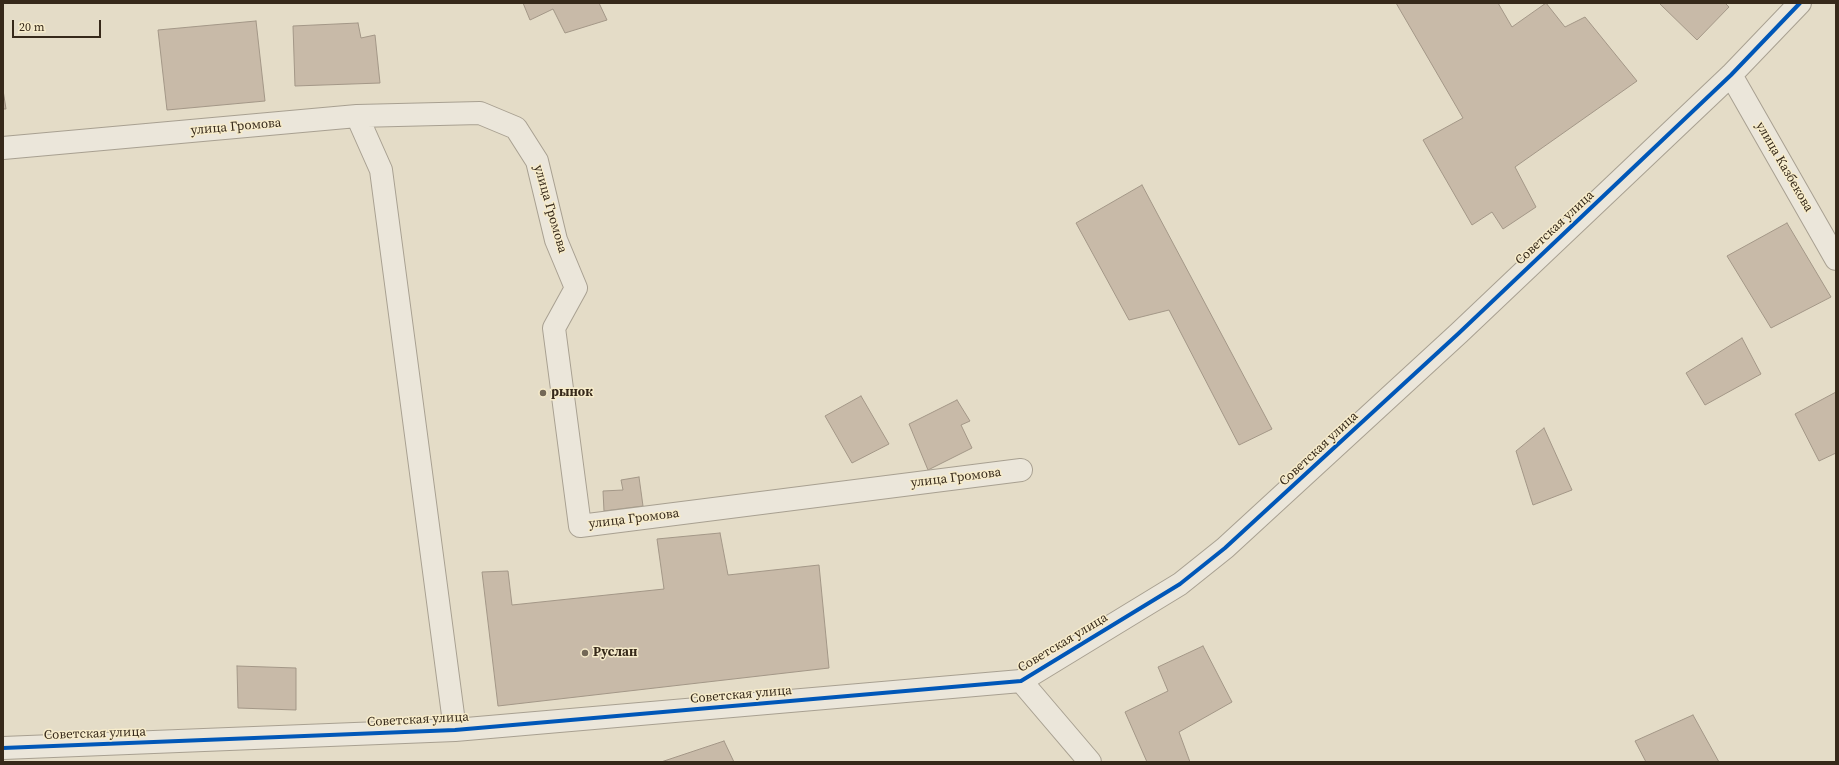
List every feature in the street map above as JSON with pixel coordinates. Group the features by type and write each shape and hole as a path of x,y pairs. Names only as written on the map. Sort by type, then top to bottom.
{"street":[{"name":"Советская улица","path":"3,748 47,754 455,730 1020,681 1180,584 1225,548 1465,328 1731,75 1800,3"},
{"name":"улица Казбекова","path":"1731,75 1836,259"},
{"name":"улица Громова","path":"3,148 357,116 480,113 516,128 537,161 556,240 576,288 554,328 580,526 1021,470"},
{"path":"357,116 381,170 455,730"},
{"path":"1020,681 1090,762"}],"building":[{"path":"523,3 599,3 607,20 565,33 553,9 530,20"},
{"path":"1396,3 1498,3 1512,27 1546,3 1565,27 1585,17 1637,81 1515,167 1536,207 1503,229 1492,212 1472,225 1423,140 1463,118"},
{"path":"1659,3 1725,3 1729,7 1697,40"},
{"path":"256,21 265,101 167,110 158,30"},
{"path":"358,23 361,38 375,35 380,83 295,86 293,26"},
{"path":"3,90 6,109 3,109"},
{"path":"1142,185 1272,429 1239,445 1169,310 1129,320 1076,223"},
{"path":"1787,223 1831,297 1771,328 1727,256"},
{"path":"1742,338 1761,374 1705,405 1686,373"},
{"path":"1836,392 1836,453 1819,461 1795,414"},
{"path":"861,396 889,444 852,463 825,416"},
{"path":"957,400 970,421 961,425 972,448 928,470 909,424"},
{"path":"1544,428 1572,490 1533,505 1516,451"},
{"path":"639,477 643,506 604,511 603,491 623,490 621,480"},
{"path":"720,533 728,575 819,565 829,668 498,706 482,572 508,571 512,605 664,589 657,539"},
{"path":"1203,646 1232,702 1179,732 1190,762 1147,762 1125,712 1168,691 1158,667"},
{"path":"237,666 296,668 296,710 238,708"},
{"path":"1693,715 1719,762 1646,762 1635,741"},
{"path":"724,741 734,762 661,762"}],"cycle path":[{"path":"3,748 455,730 1021,681 1180,584 1225,548 1459,333 1731,75 1800,3"}],"place":[{"name":"рынок","path":"543,393"},
{"name":"Руслан","path":"585,653"}]}
